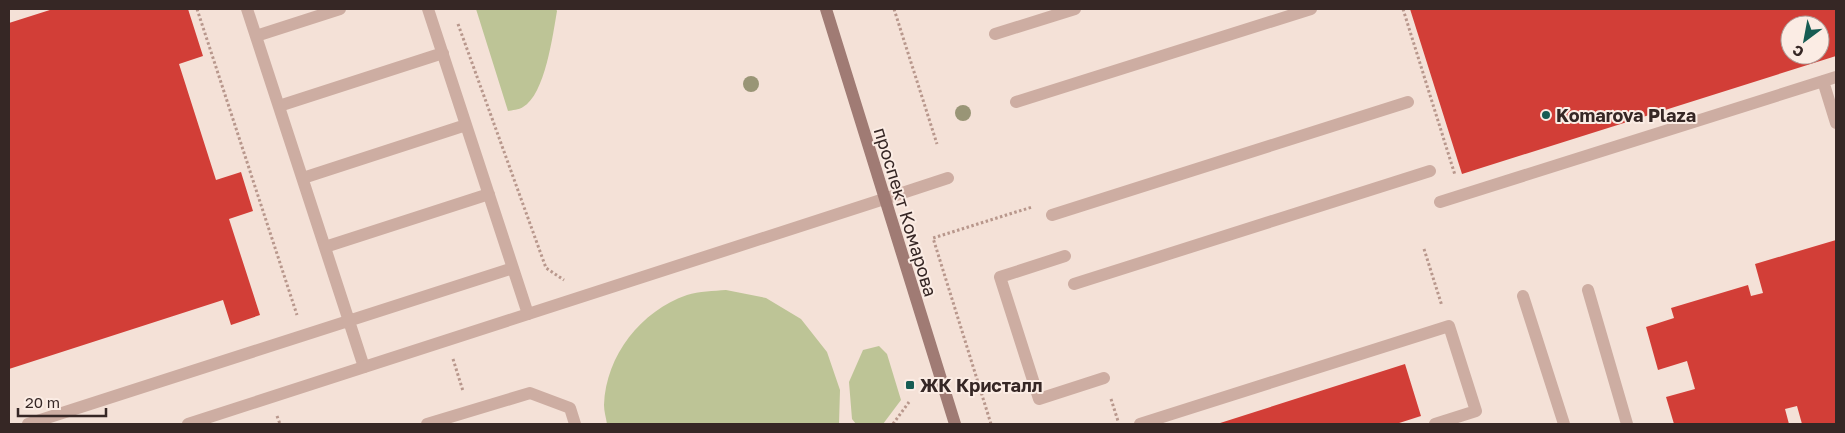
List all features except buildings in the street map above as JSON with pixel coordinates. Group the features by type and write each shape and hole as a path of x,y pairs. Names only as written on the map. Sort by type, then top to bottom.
{"main road":[{"name":"проспект Комарова","path":"826,9 955,424"}],"street":[{"path":"247,9 364,367"},
{"path":"256,36 340,9"},
{"path":"428,9 528,314"},
{"path":"995,34 1075,9"},
{"path":"1016,102 1311,9"},
{"path":"279,106 443,53"},
{"path":"1440,202 1836,77"},
{"path":"1823,81 1836,123"},
{"path":"1052,215 1408,102"},
{"path":"303,178 466,126"},
{"path":"1074,284 1430,171"},
{"path":"188,424 948,178"},
{"path":"325,247 489,194"},
{"path":"1065,256 1000,277 1039,399 1104,378"},
{"path":"28,424 513,268"},
{"path":"1588,290 1627,424"},
{"path":"1523,296 1564,424"},
{"path":"1140,424 1449,326 1476,411 1435,424"},
{"path":"427,424 530,393 570,408 575,424"}],"path":[{"path":"197,9 303,335"},
{"path":"894,9 937,144"},
{"path":"1402,9 1458,183"},
{"path":"456,18 546,268"},
{"path":"991,424 933,238 1039,205"},
{"path":"1424,249 1441,301"},
{"path":"452,356 457,371"},
{"path":"893,424 909,402"},
{"path":"1113,406 1119,424"}],"green space":[{"path":"476,9 556,9 557,11 547,63 542,77 531,100 521,108 508,111"},
{"path":"726,290 766,298 801,319 827,352 840,390 839,424 607,424 604,405 606,387 611,369 629,337 655,312 670,302 701,292"},
{"path":"879,346 887,354 901,400 883,424 856,424 852,419 849,382 863,350"}],"place":[{"name":"Komarova Plaza","path":"1546,115"},
{"name":"ЖК Кристалл","path":"910,385"}]}
